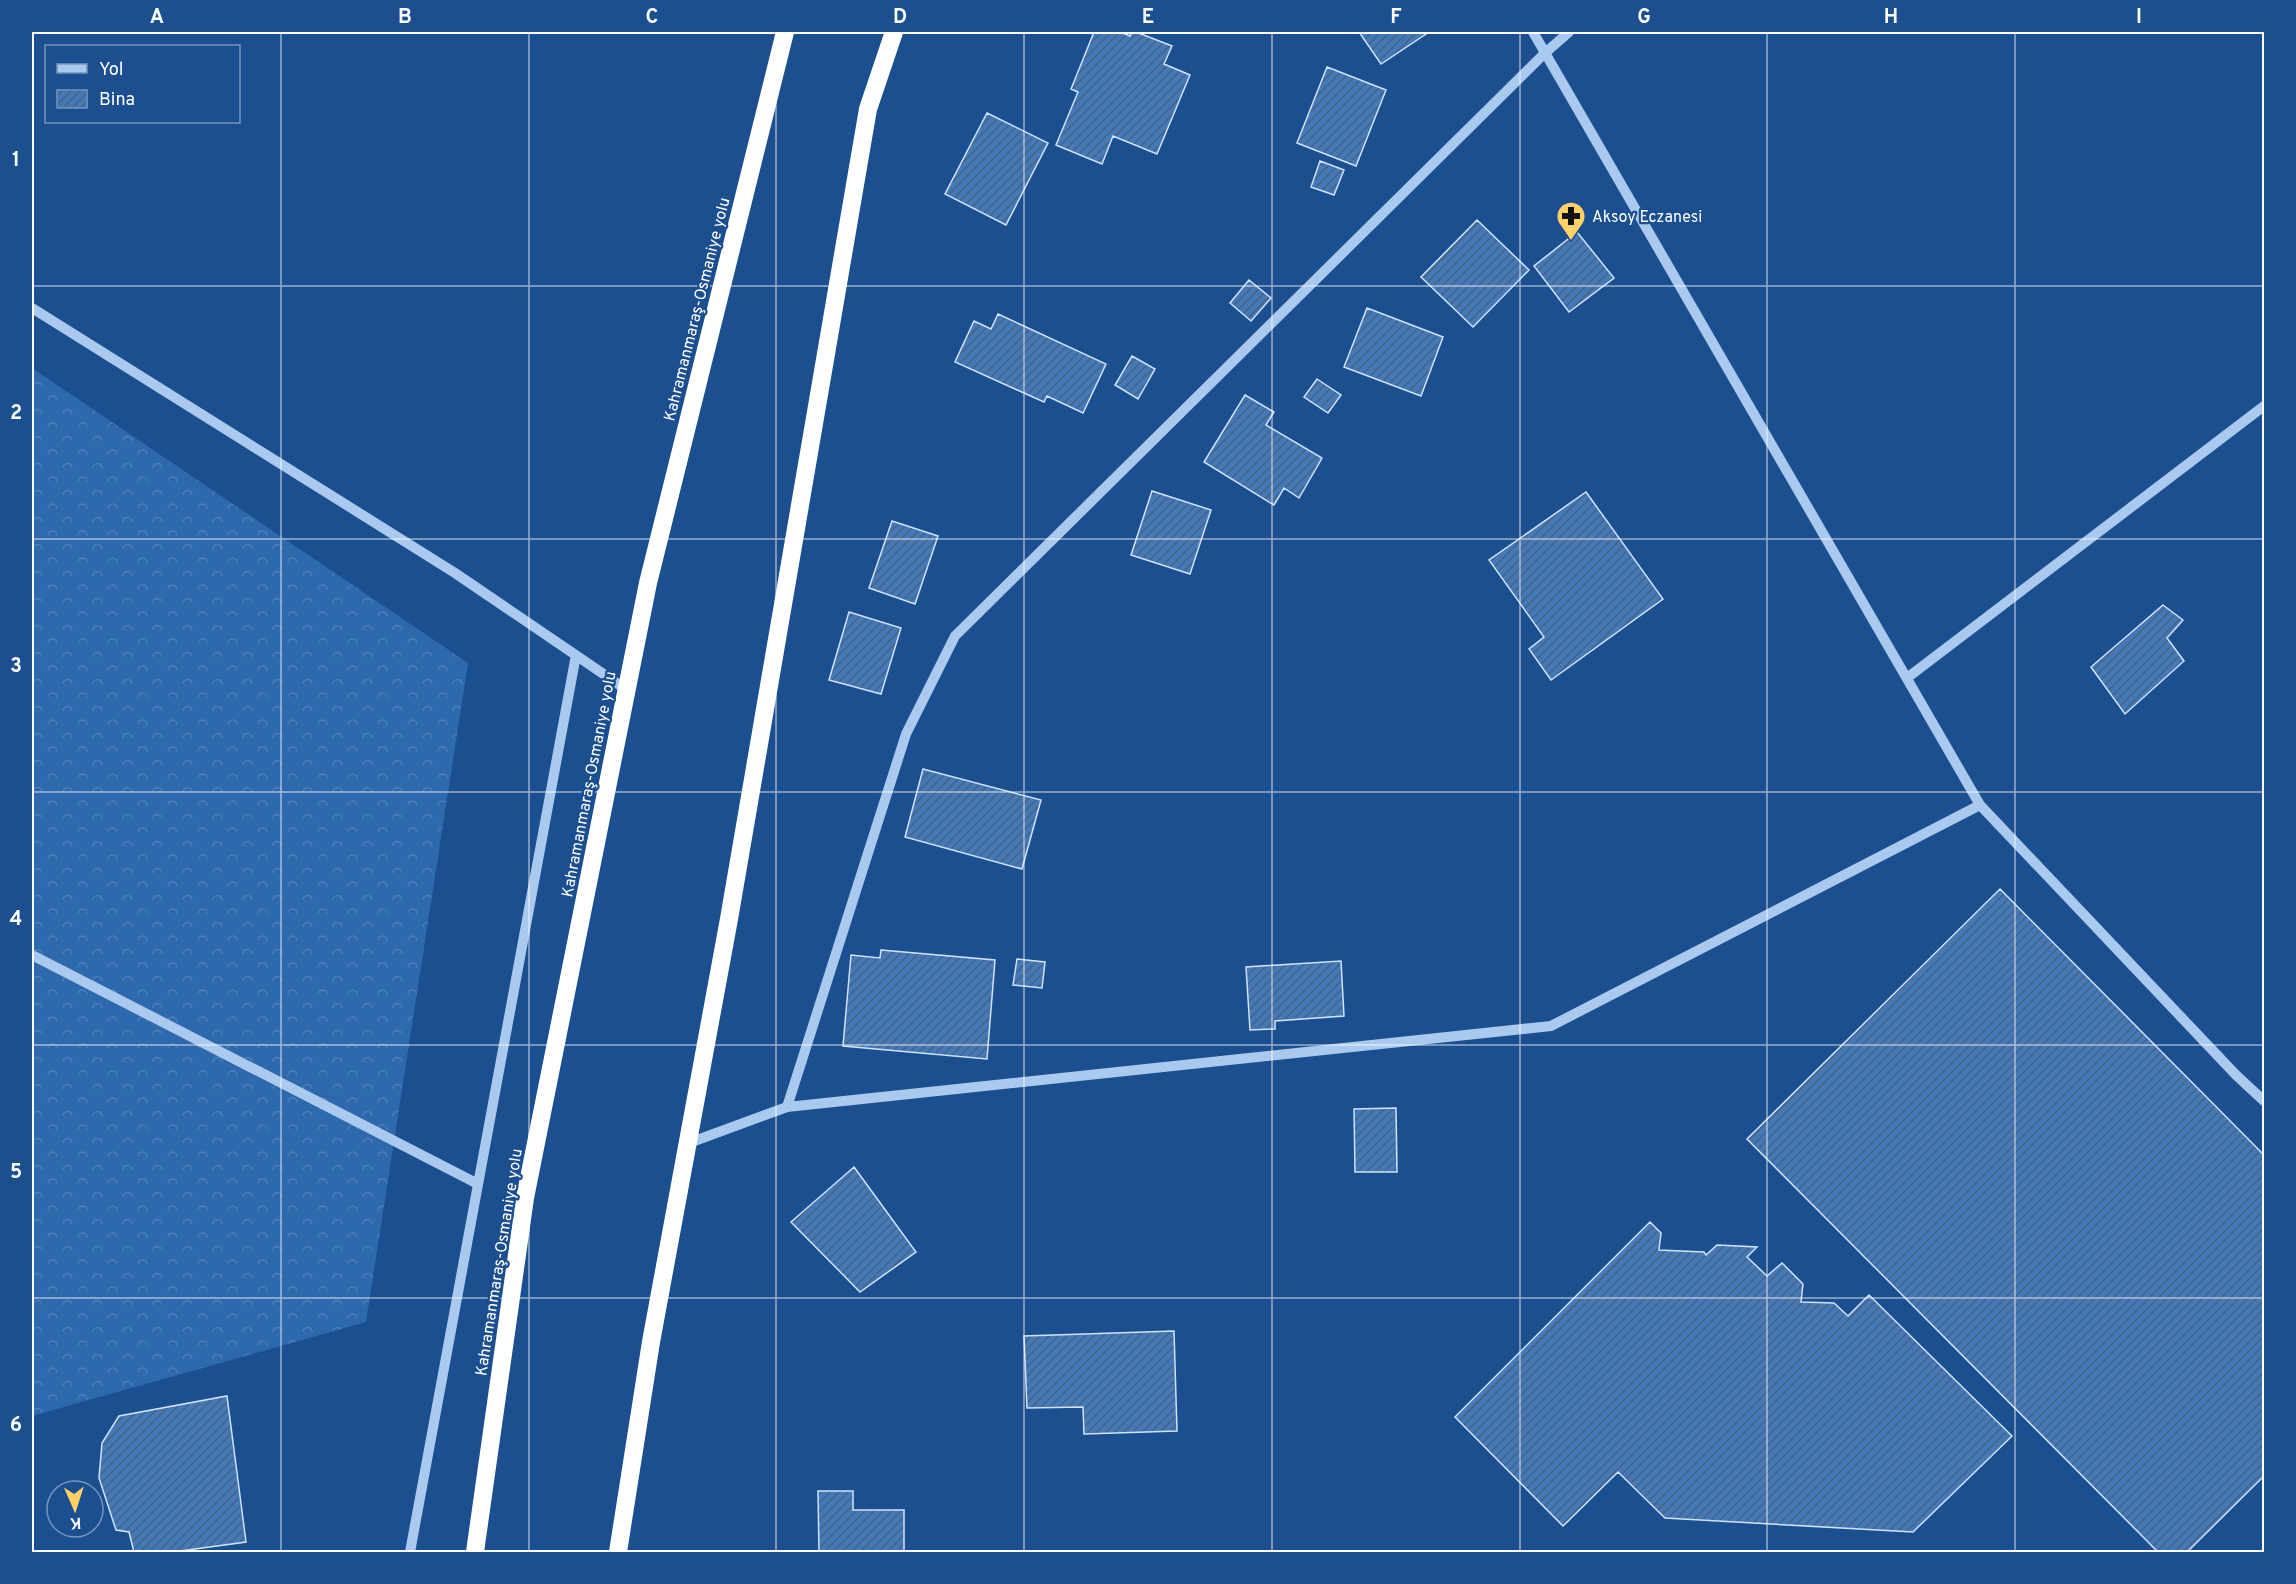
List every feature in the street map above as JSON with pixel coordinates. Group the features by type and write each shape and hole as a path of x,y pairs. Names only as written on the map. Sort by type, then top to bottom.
{"highway":[{"name":"Kahramanmaraş-Osmaniye yolu","path":"475,1552 525,1198 648,583 784,32"},
{"path":"619,1552 651,1342 689,1143 868,109 894,32"}],"street":[{"path":"1533,32 1980,806 2236,1075 2265,1101"},
{"path":"787,1107 906,734 955,636 1545,52 1569,32"},
{"path":"32,308 454,573 627,690"},
{"path":"1907,678 2265,406"},
{"path":"410,1552 576,655"},
{"path":"689,1143 787,1107 1551,1026 1980,806"},
{"path":"32,955 478,1184"}],"green space":[{"path":"32,368 468,663 366,1322 32,1416"}],"building":[{"path":"1094,32 1120,32 1130,36 1132,32 1136,32 1172,46 1164,64 1190,75 1157,154 1113,136 1102,164 1056,145 1078,92 1071,89"},
{"path":"1359,32 1429,32 1381,64"},
{"path":"1327,67 1386,90 1356,166 1297,143"},
{"path":"987,113 1048,143 1006,225 945,194"},
{"path":"1320,161 1344,170 1334,195 1311,187"},
{"path":"1477,220 1529,270 1473,327 1421,277"},
{"path":"1577,232 1614,278 1569,312 1534,266"},
{"path":"1249,280 1271,298 1251,321 1230,303"},
{"path":"1367,308 1443,337 1421,396 1344,367"},
{"path":"998,314 1106,364 1083,413 1047,396 1044,402 955,362 974,321 991,329"},
{"path":"1132,356 1155,369 1138,399 1115,385"},
{"path":"1317,379 1341,395 1328,413 1304,397"},
{"path":"1245,395 1274,412 1266,425 1322,458 1299,498 1284,488 1274,505 1204,462"},
{"path":"1152,491 1211,510 1190,574 1131,555"},
{"path":"1586,492 1663,599 1551,680 1529,649 1544,637 1489,560"},
{"path":"892,521 938,536 915,604 869,588"},
{"path":"2163,605 2183,620 2167,638 2184,661 2125,714 2091,667"},
{"path":"849,612 901,628 881,694 829,680"},
{"path":"923,769 1041,800 1022,869 905,837"},
{"path":"2000,889 2264,1155 2264,1476 2187,1552 2158,1552 1747,1139"},
{"path":"881,950 995,960 987,1059 843,1046 851,955 880,958"},
{"path":"1017,959 1045,962 1042,988 1013,985"},
{"path":"1341,961 1344,1016 1275,1021 1275,1029 1250,1030 1246,967"},
{"path":"1396,1108 1397,1172 1355,1172 1354,1109"},
{"path":"854,1167 916,1252 860,1292 791,1222"},
{"path":"1650,1222 1661,1233 1659,1250 1704,1252 1706,1255 1717,1245 1757,1247 1747,1257 1767,1276 1782,1263 1803,1284 1801,1302 1834,1303 1848,1316 1869,1295 2012,1436 1913,1532 1665,1518 1618,1472 1563,1526 1455,1417"},
{"path":"1174,1331 1177,1431 1084,1434 1083,1407 1027,1408 1024,1336"},
{"path":"227,1396 246,1542 173,1552 134,1552 129,1532 116,1530 105,1496 105,1479 99,1478 102,1443 119,1416"},
{"path":"818,1491 853,1491 853,1510 904,1510 904,1552 819,1552"}],"place":[{"name":"Aksoy Eczanesi","path":"1571,242"}]}
